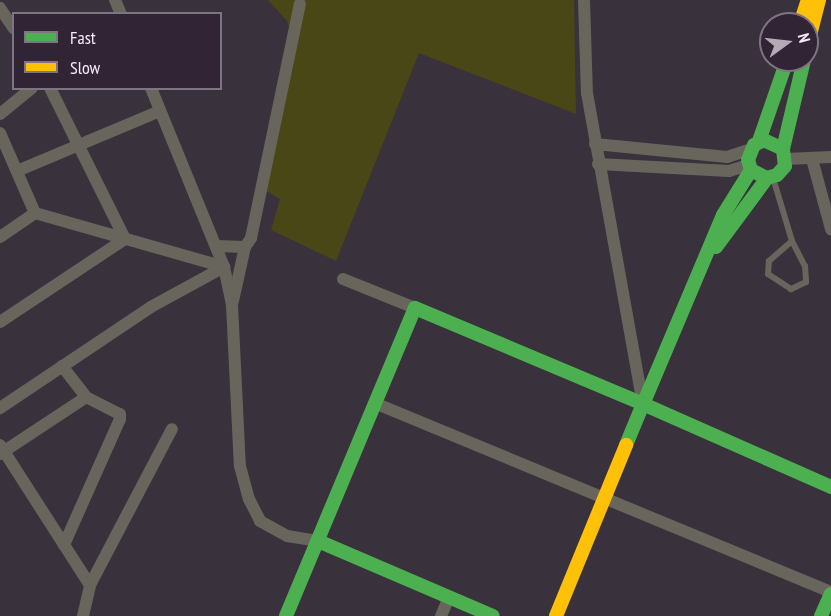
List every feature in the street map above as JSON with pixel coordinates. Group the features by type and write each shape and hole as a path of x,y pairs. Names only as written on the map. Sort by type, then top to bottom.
{"street":[{"path":"584,0 587,93 643,404"},
{"path":"232,305 245,247 251,238 300,4"},
{"path":"0,8 12,26"},
{"path":"556,616 606,499 643,404 709,255 723,215 750,168 755,145 782,72"},
{"path":"709,255 778,167 801,72"},
{"path":"0,114 30,90"},
{"path":"51,90 125,239"},
{"path":"152,90 224,267 232,305 240,466 249,499 260,521 287,536 318,541 493,616"},
{"path":"16,171 160,111"},
{"path":"1,137 34,213"},
{"path":"595,144 728,157 755,145 775,142 778,167"},
{"path":"598,164 729,171 778,167 831,157"},
{"path":"812,159 831,230"},
{"path":"34,213 224,267"},
{"path":"0,237 34,213"},
{"path":"0,322 125,239"},
{"path":"216,246 245,247"},
{"path":"0,408 151,307 224,267"},
{"path":"343,279 643,404 831,487"},
{"path":"286,616 377,404 415,308"},
{"path":"62,366 86,397 120,414 120,419 64,545"},
{"path":"86,397 1,450 90,585"},
{"path":"377,404 831,593 821,616"},
{"path":"84,616 90,585 171,429"},
{"path":"441,616 449,597"}],"lane":[{"path":"778,167 782,200 792,240 805,266 806,282 791,289 768,274 769,261 792,240"}],"shaded area":[{"path":"268,0 574,0 576,114 419,53 336,261 271,230 280,199 263,189 293,38 287,21"}],"traffic: fast":[{"path":"759,141 783,72"},
{"path":"783,149 801,72"},
{"path":"716,247 767,178 777,175 785,166 783,149 764,140 754,145 748,160 751,170 767,178"},
{"path":"751,170 723,215 643,404 831,487"},
{"path":"286,616 415,308 643,404 626,445"},
{"path":"318,541 493,616"},
{"path":"821,616 831,594"}],"traffic: slow":[{"path":"804,12 808,0"},
{"path":"816,12 819,0"},
{"path":"556,616 626,445"}]}
